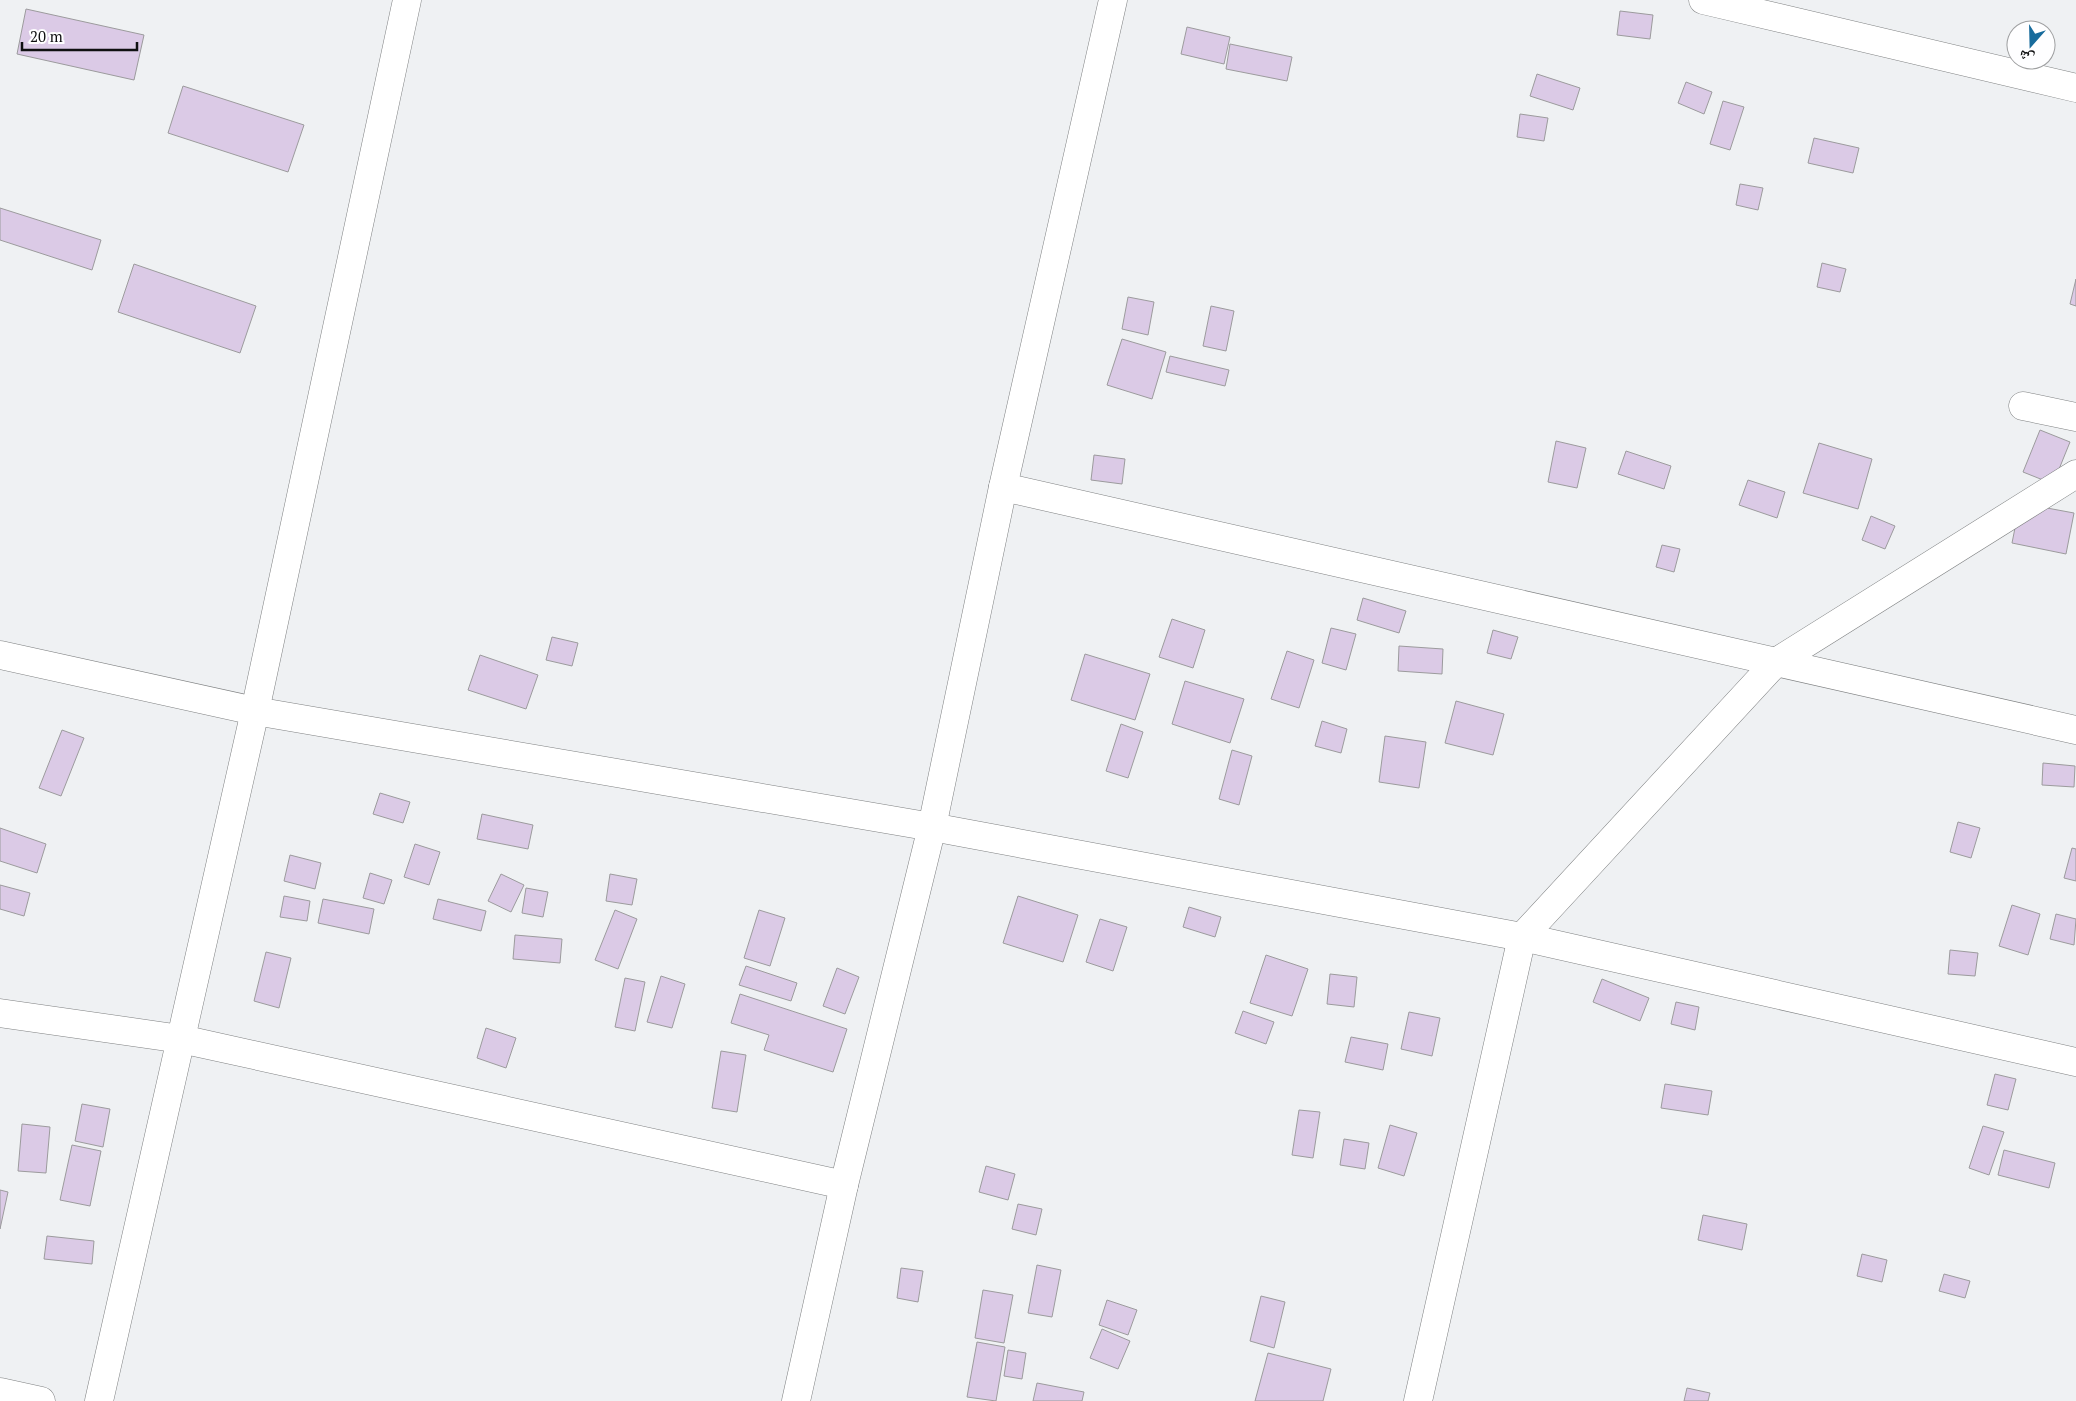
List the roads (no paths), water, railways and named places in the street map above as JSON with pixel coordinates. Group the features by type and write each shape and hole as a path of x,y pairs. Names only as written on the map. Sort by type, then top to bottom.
{"street":[{"path":"99,1401 255,711 407,0"},
{"path":"796,1401 844,1185 932,826 1002,487 1113,0"},
{"path":"1703,0 2076,88"},
{"path":"2023,406 2076,418"},
{"path":"1418,1401 1522,938 1776,662 2076,474"},
{"path":"1002,487 2076,730"},
{"path":"0,655 255,711 932,826 1522,938 2076,1062"},
{"path":"0,1013 181,1039 844,1185"},
{"path":"0,1392 41,1401"}]}
